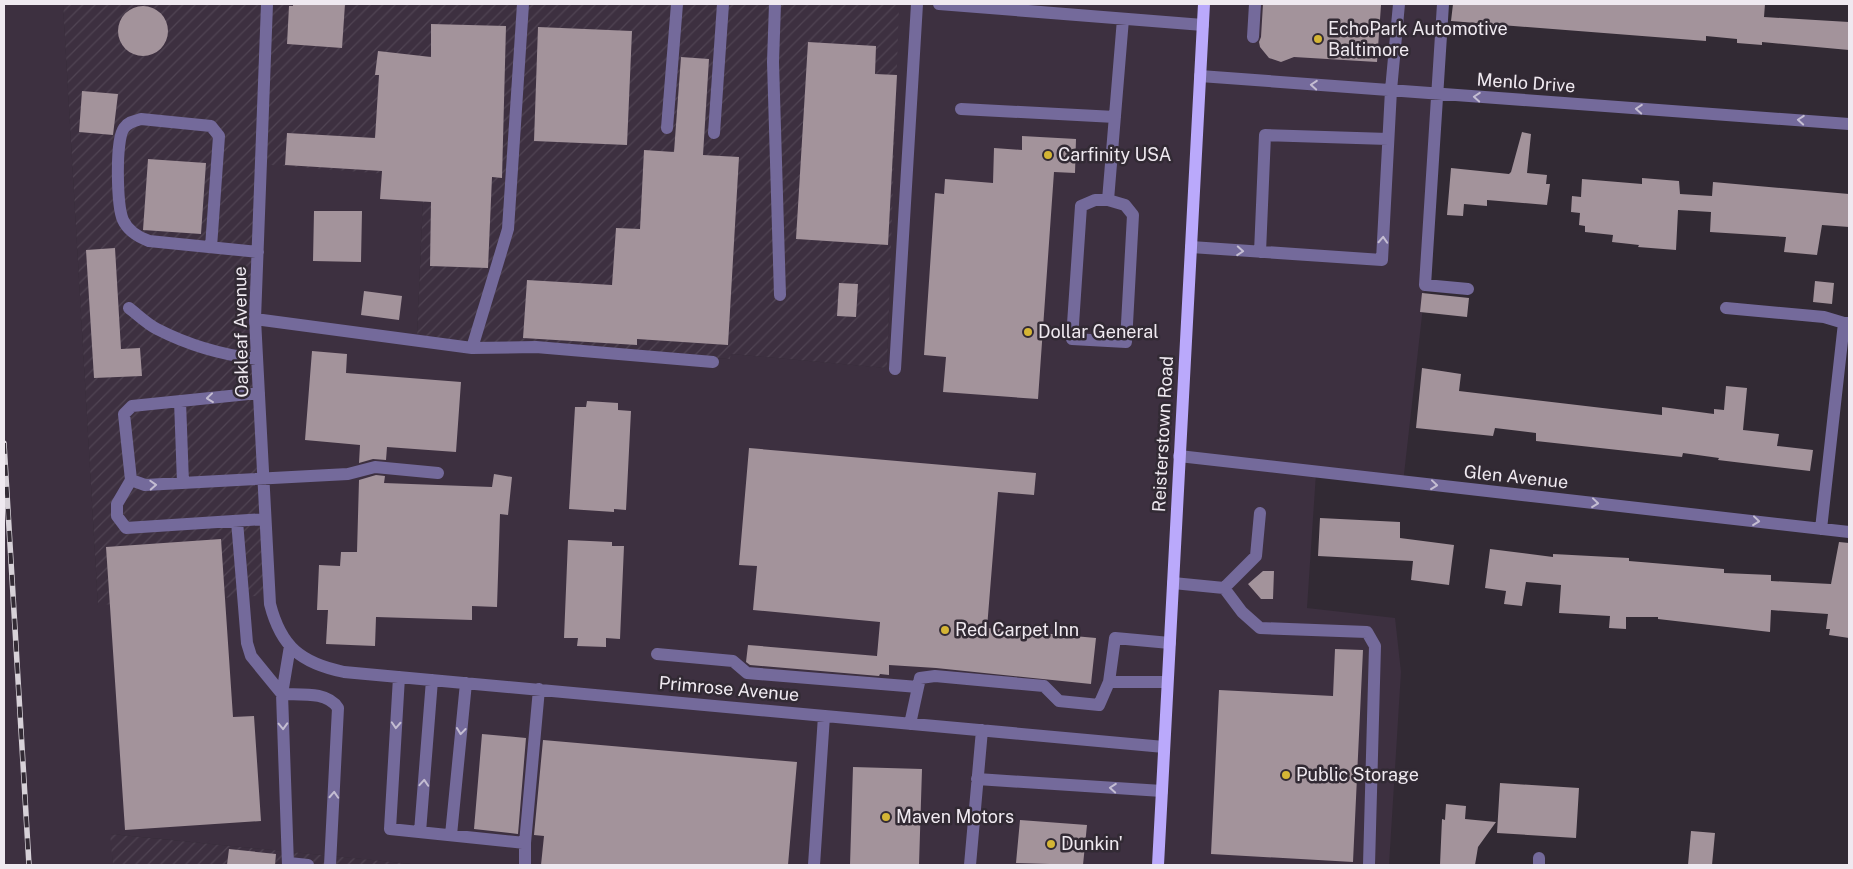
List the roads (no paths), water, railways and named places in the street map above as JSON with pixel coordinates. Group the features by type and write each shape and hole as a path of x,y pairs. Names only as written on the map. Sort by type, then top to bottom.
{"main road":[{"name":"Reisterstown Road","path":"1158,865 1204,4"}],"street":[{"name":"Oakleaf Avenue","path":"268,4 255,319 270,604 274,622 293,650"},
{"path":"472,348 508,229 523,4"},
{"path":"667,128 677,4"},
{"path":"714,133 722,4"},
{"path":"775,4 773,62 780,296"},
{"path":"894,369 917,4"},
{"path":"939,4 1203,25"},
{"path":"1254,37 1255,4"},
{"path":"1191,247 1382,260 1391,90 1399,4"},
{"path":"1443,4 1425,285 1468,289"},
{"path":"1108,200 1123,19"},
{"name":"Menlo Drive","path":"1200,76 1849,124"},
{"path":"961,109 1115,117"},
{"path":"210,247 219,136 216,130 211,126 141,119 132,121 124,129 120,139 118,203 123,221 136,236 149,241 258,252"},
{"path":"1260,252 1265,135 1388,139"},
{"path":"1095,200 1108,200 1125,205 1133,215 1126,342 1072,339 1081,206 1095,200"},
{"path":"129,308 155,329 230,356 257,359"},
{"path":"1726,308 1824,317 1846,323 1821,529"},
{"path":"255,319 472,348 536,347 713,362"},
{"path":"259,393 132,406 124,414 131,480 117,504 117,516 126,528 265,519"},
{"path":"180,401 183,483"},
{"name":"Glen Avenue","path":"1179,456 1849,532"},
{"path":"131,480 145,486 263,477 287,478 348,474 375,467 438,473"},
{"path":"1224,588 1256,556 1260,514"},
{"path":"237,521 246,643 251,656 282,694 322,696 333,700 338,708 330,865"},
{"path":"1173,583 1224,588 1242,612 1260,628 1366,632 1375,646 1369,865"},
{"path":"910,724 920,678 936,676 1044,686 1059,701 1099,705 1109,682 1115,638 1170,643"},
{"path":"293,650 282,694 288,864 308,865"},
{"name":"Primrose Avenue","path":"293,650 310,663 325,668 400,677 1164,747"},
{"path":"657,654 733,660 747,673 918,688"},
{"path":"400,677 390,829 525,843"},
{"path":"420,832 432,680"},
{"path":"1109,682 1167,682"},
{"path":"451,836 466,683"},
{"path":"525,865 525,843 539,690"},
{"path":"814,865 824,716"},
{"path":"970,865 982,730"},
{"path":"977,779 1162,791"}],"railway":[{"path":"4,443 29,865"}],"place":[{"name":"EchoPark Automotive Baltimore","path":"1318,39"},
{"name":"Carfinity USA","path":"1048,155"},
{"name":"Dollar General","path":"1028,332"},
{"name":"Red Carpet Inn","path":"945,630"},
{"name":"Public Storage","path":"1286,775"},
{"name":"Maven Motors","path":"886,817"},
{"name":"Dunkin'","path":"1051,844"}]}
